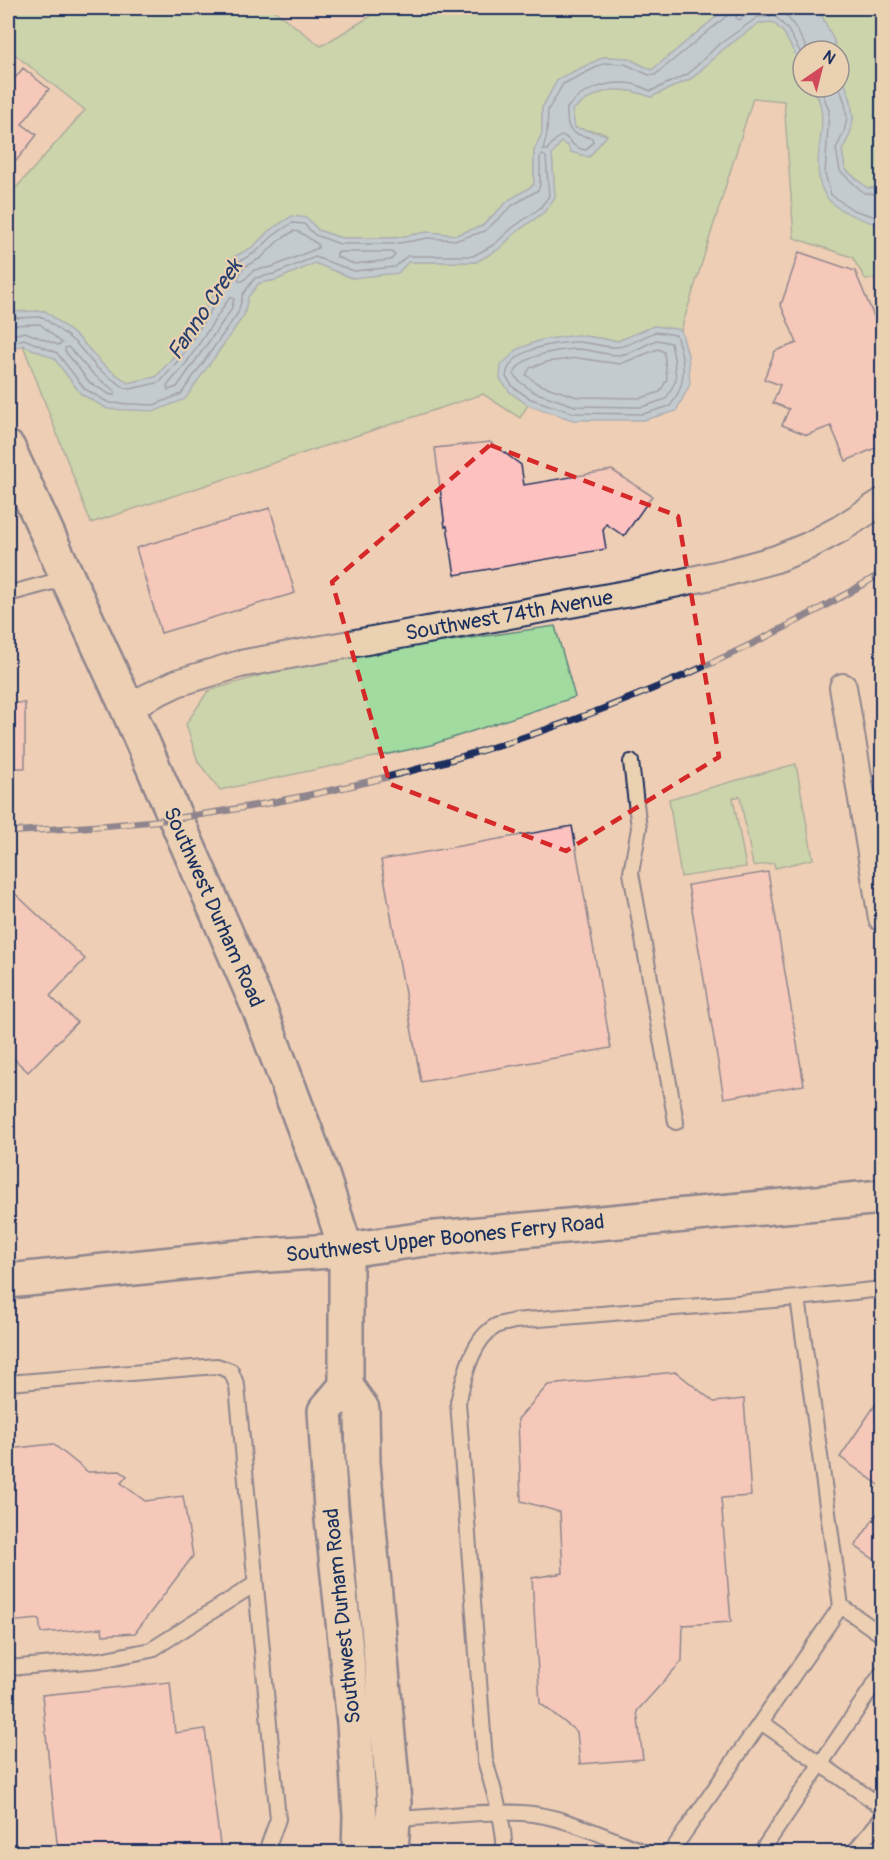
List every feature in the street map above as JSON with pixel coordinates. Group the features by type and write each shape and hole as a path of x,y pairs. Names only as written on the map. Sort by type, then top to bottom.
{"main road":[{"name":"Southwest Durham Road","path":"8,448 127,707 261,1014 322,1175 346,1250 346,1386 362,1409 363,1463 391,1769 376,1817 359,1852"},
{"name":"Southwest Upper Boones Ferry Road","path":"8,1281 240,1257 346,1250 425,1239 882,1197"},
{"name":"Southwest Durham Road","path":"376,1817 392,1852"}],"street":[{"name":"Southwest 74th Avenue","path":"127,707 177,683 240,664 620,595 776,559 808,546 840,529 882,502"},
{"path":"843,687 882,918"}],"lane":[{"path":"8,594 67,578"},
{"path":"631,762 639,828 631,873 676,1122"},
{"path":"504,1852 499,1812 485,1760 458,1402 467,1366 480,1341 495,1326 514,1321 882,1289"},
{"path":"671,1852 841,1606 798,1298"},
{"path":"8,1383 217,1366 231,1371 237,1386 278,1819 266,1852"},
{"path":"8,1668 100,1660 151,1650 255,1584"},
{"path":"841,1606 882,1635"},
{"path":"760,1852 882,1674"},
{"path":"761,1722 882,1807"},
{"path":"376,1817 524,1813 564,1821 645,1852"},
{"path":"854,1852 882,1818"}],"highlighted area":[{"path":"490,445 678,516 719,757 566,851 390,784 332,582"}],"green space":[{"path":"19,8 271,8 321,46 384,8 727,8 652,70 627,58 604,57 558,79 542,108 542,133 534,151 534,185 509,200 482,226 456,235 428,232 394,238 341,238 318,230 307,218 270,230 253,247 234,257 217,290 176,354 156,377 128,383 102,364 80,339 45,311 8,312 8,197 85,110 8,49 8,24"},
{"path":"818,8 882,8 882,188 867,188 845,169 842,150 850,134 853,118 850,99 851,39 833,39"},
{"path":"773,22 784,33 791,46 791,99 818,99 823,110 819,176 879,225 882,224 882,277 866,280 852,257 794,238 784,101 753,98 681,330 654,326 618,341 577,335 510,392 528,405 520,418 483,394 91,523 23,345 54,358 81,394 108,409 215,357 244,315 248,296 259,283 276,280 315,263 352,278 407,262 476,262 499,249 515,233 544,212 555,197 552,154 561,141 589,157 607,135 575,128 572,110 592,97 610,90 628,90 651,97 692,78 721,51 759,23"},
{"path":"555,626 575,697 431,745 220,790 198,762 186,724 208,691 309,661"},
{"path":"796,764 813,859 775,868 774,863 753,866 740,796 733,798 746,867 681,877 669,799"}],"water":[{"path":"727,8 818,8 833,39 791,39 791,46 784,33 773,22 759,23 721,51 692,78 651,97 629,90 610,90 592,97 572,110 575,128 607,135 589,157 571,152 568,146 561,142 552,155 555,197 544,212 515,233 499,249 476,262 408,262 398,273 352,278 315,263 276,280 259,283 248,297 244,315 185,399 155,411 108,409 81,394 54,358 23,345 8,350 8,312 45,311 80,339 102,364 128,383 156,377 176,354 217,290 234,257 253,247 270,230 292,216 307,218 318,230 341,238 394,238 428,232 456,235 482,226 509,200 534,185 534,151 542,133 542,108 558,79 604,57 627,58 652,70"},
{"path":"850,99 853,118 850,134 842,150 845,169 867,188 882,188 882,224 862,219 836,206 822,189 818,161 822,128 819,100"},
{"path":"654,326 681,330 688,355 690,384 676,411 644,420 573,420 528,405 510,392 500,379 501,365 518,349 541,340 577,335 618,341"}],"building":[{"path":"23,68 49,89 22,124 37,135 16,161 8,154 8,87"},
{"path":"799,252 855,271 882,336 882,445 846,461 831,426 807,435 782,425 789,409 773,403 780,385 764,379 775,351 797,343 780,303"},
{"path":"490,442 521,465 524,485 612,470 652,496 624,536 606,524 603,530 606,549 455,575 447,526 445,527 435,448"},
{"path":"270,508 295,593 161,633 136,548"},
{"path":"8,703 25,703 25,768 8,768"},
{"path":"572,826 611,1048 421,1082 381,860"},
{"path":"768,872 804,1085 724,1098 688,885"},
{"path":"9,888 85,959 50,996 77,1022 28,1072 8,1053"},
{"path":"676,1372 714,1402 744,1399 751,1496 721,1498 731,1622 683,1625 682,1661 637,1711 643,1759 580,1764 577,1732 540,1703 532,1578 563,1573 560,1512 521,1501 518,1419 548,1385"},
{"path":"882,1395 882,1487 840,1457"},
{"path":"53,1444 88,1472 120,1471 127,1476 121,1483 145,1501 183,1496 193,1556 135,1633 103,1635 102,1628 41,1633 39,1619 8,1622 8,1449"},
{"path":"882,1507 882,1565 855,1546"},
{"path":"170,1682 175,1733 205,1729 221,1852 58,1852 42,1695"}],"railway":[{"path":"8,832 178,818 271,803 363,783 453,759 543,731 631,698 717,661 800,619 882,573"}],"water label":[{"name":"Fanno Creek","path":"204,309"}]}
